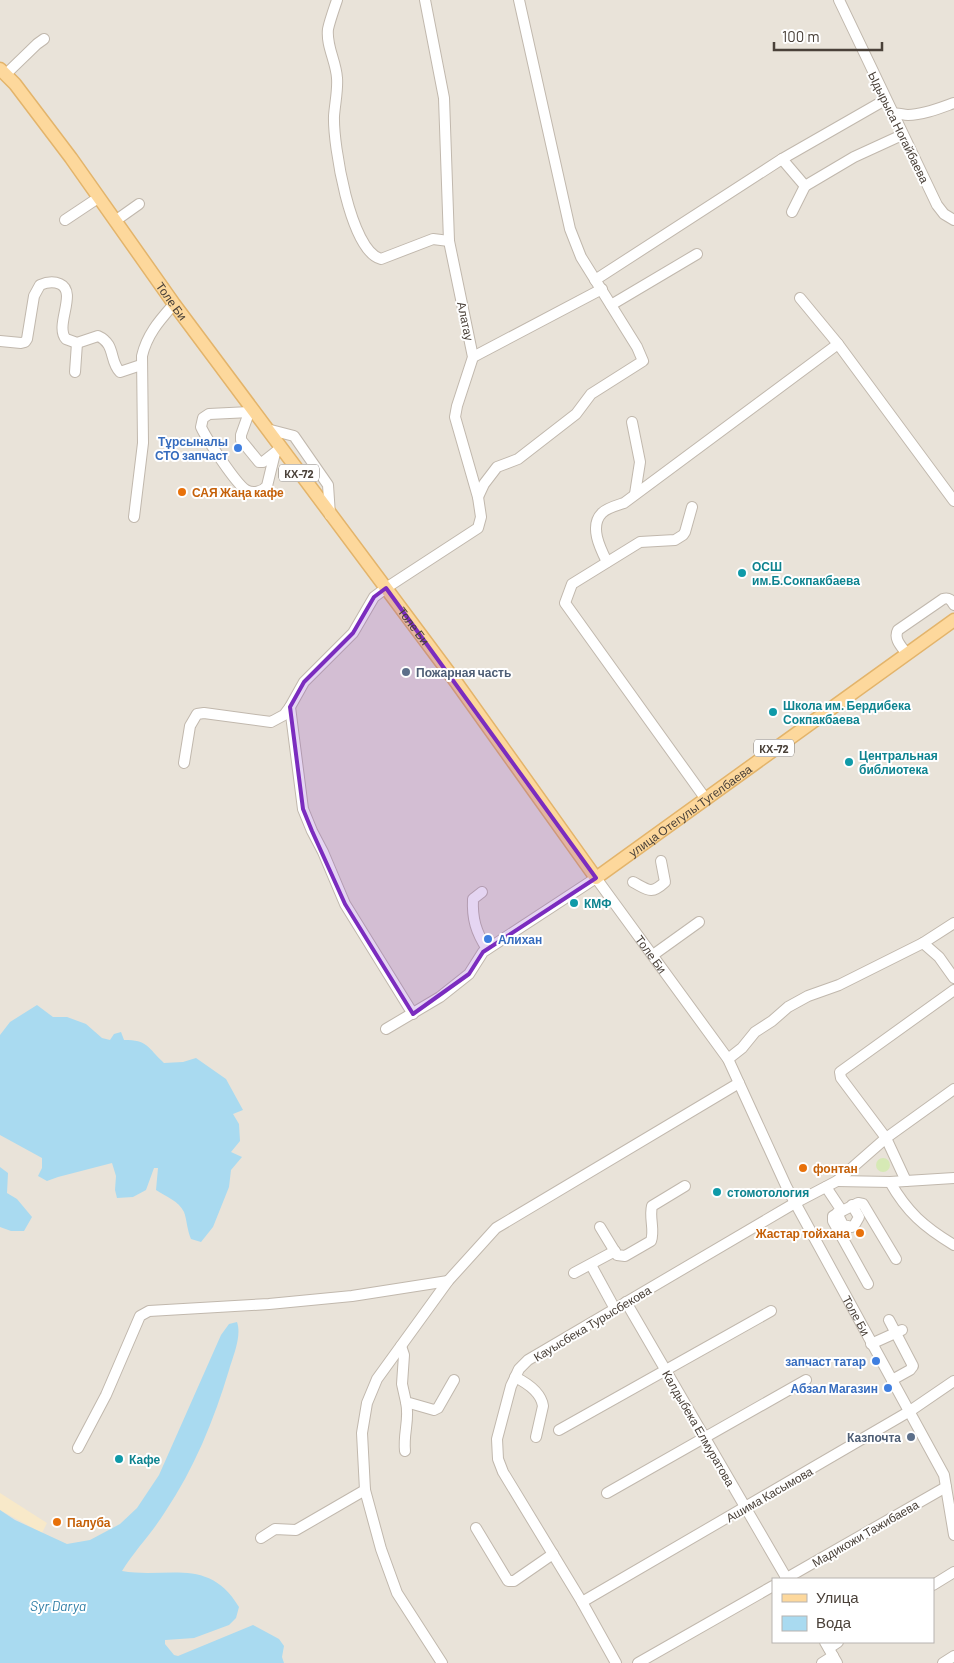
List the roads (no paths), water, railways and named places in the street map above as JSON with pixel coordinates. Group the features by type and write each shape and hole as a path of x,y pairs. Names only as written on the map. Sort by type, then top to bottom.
{"main road":[{"name":"Толе Би","path":"3,72 71,158 174,304 267,429 278,450 386,588 596,878"},
{"name":"улица Отегулы Тугелбаева","path":"596,878 954,620"}],"street":[{"path":"337,0 328,29 329,45 336,68 338,84 334,117 338,164 356,231 364,246 376,258 381,259 433,239 449,241"},
{"name":"Алатау","path":"386,588 478,528 481,516 478,497 455,417 473,356 449,241 444,98 425,0"},
{"path":"478,497 484,484 497,467 518,459 576,414 591,394 642,361 637,347 581,257 570,229 519,0"},
{"name":"Ыдырыса Ногайбаева","path":"839,0 885,100 937,205 944,214 954,220"},
{"path":"3,72 44,39"},
{"path":"595,280 782,159 885,100"},
{"path":"892,114 908,116 954,103"},
{"path":"792,212 805,186 854,156 902,135"},
{"path":"782,159 805,186"},
{"path":"65,220 98,198"},
{"path":"115,221 138,204"},
{"path":"611,305 697,254"},
{"path":"0,341 25,342 34,296 38,288 46,283 55,282 63,286 67,293 62,335 68,341 77,343 98,336 107,342 116,368 120,372 141,365"},
{"path":"473,356 602,289"},
{"path":"800,298 838,344 954,501"},
{"path":"134,517 142,443 141,365 144,347 156,324 174,304"},
{"path":"75,372 77,343"},
{"path":"607,562 598,546 597,521 605,510 624,503 838,344"},
{"path":"251,409 241,435 241,440 259,462 263,462 278,450 267,486 259,492 248,491 238,483 201,427 203,418 209,414 251,409"},
{"path":"632,422 640,462 635,494"},
{"path":"267,429 294,436 328,486 330,515"},
{"path":"692,507 686,532 678,539 640,542 572,584 565,600 705,798"},
{"path":"184,763 190,726 197,714 204,712 271,722 284,715 304,682 353,633 374,598 386,588"},
{"path":"907,654 896,638 898,630 942,599 946,598 954,605"},
{"path":"290,707 303,809 345,904 413,1014"},
{"path":"633,882 652,892 663,884 665,879 661,861"},
{"path":"386,1029 440,997 469,974 481,954 487,949 596,878"},
{"name":"Толе Би","path":"596,878 728,1059 797,1206 944,1475 954,1534"},
{"path":"482,892 473,899 474,920 478,935 487,949"},
{"path":"653,954 699,922"},
{"path":"728,1059 742,1048 755,1032 788,1007 808,996 839,986 923,943 954,923"},
{"path":"923,943 939,957 954,978"},
{"path":"906,1181 886,1138 841,1078 840,1072 954,990"},
{"path":"442,1663 397,1593 385,1562 365,1490 362,1433 367,1403 377,1379 448,1281 496,1228 739,1083"},
{"path":"886,1138 954,1089"},
{"name":"Кауысбека Турысбекова","path":"616,1663 582,1602 503,1472 498,1459 497,1439 511,1386 519,1369 528,1360 626,1302 797,1206 837,1181 886,1138"},
{"path":"837,1181 890,1182 954,1178"},
{"path":"890,1182 901,1201 911,1213 925,1225 954,1244"},
{"path":"600,1227 615,1251 621,1257 625,1256 650,1241 652,1234 652,1206 685,1186"},
{"path":"826,1187 840,1212 843,1225 852,1226 855,1224 858,1217 852,1205"},
{"path":"868,1284 833,1221 833,1216 852,1205 860,1202 863,1204 896,1259"},
{"path":"574,1273 615,1251"},
{"path":"591,1265 615,1309"},
{"path":"78,1448 106,1395 140,1316 149,1311 333,1298 448,1281"},
{"name":"Калдыбека Елмуратова","path":"626,1302 747,1507 785,1578"},
{"path":"560,1430 771,1311"},
{"path":"889,1320 899,1331 913,1366 910,1370 892,1380"},
{"path":"871,1344 899,1331"},
{"path":"401,1346 404,1355 402,1384 408,1413 408,1422 405,1430 405,1451"},
{"path":"515,1377 526,1382 542,1402 543,1406 536,1437"},
{"path":"406,1402 434,1410 438,1408 454,1380"},
{"path":"607,1493 806,1380"},
{"name":"Ашима Касымова","path":"582,1602 910,1411 954,1381"},
{"name":"Мадикожи Тажибаева","path":"788,1578 946,1487"},
{"path":"261,1538 275,1529 296,1530 365,1490"},
{"path":"476,1528 508,1581 514,1581 553,1554"},
{"path":"934,1584 954,1572"},
{"path":"638,1663 772,1587"},
{"path":"822,1663 831,1652"},
{"path":"942,1663 954,1656"}],"water":[{"path":"37,1005 53,1017 67,1017 86,1024 102,1038 110,1040 114,1034 121,1032 124,1040 143,1043 164,1063 183,1062 196,1058 226,1079 243,1110 233,1114 239,1124 240,1141 231,1152 242,1157 231,1170 229,1187 213,1227 201,1242 191,1239 182,1208 156,1190 158,1168 154,1168 146,1190 133,1197 117,1198 115,1190 116,1176 112,1163 47,1181 38,1176 42,1168 42,1158 0,1135 0,1035 10,1022"},
{"path":"0,1167 8,1173 7,1193 17,1199 32,1217 24,1231 11,1231 0,1227"},
{"name":"Syr Darya","path":"237,1322 238,1340 235,1352 217,1407 202,1444 185,1479 160,1520 122,1571 201,1575 214,1581 227,1591 239,1607 236,1618 229,1625 194,1638 165,1640 165,1644 174,1655 178,1656 253,1625 279,1639 284,1646 282,1657 284,1663 0,1663 0,1510 15,1520 67,1544 90,1540 120,1524 137,1508 159,1475 221,1335 229,1324"}],"place":[{"name":"Тұрсыналы СТО запчаст","path":"238,448"},
{"name":"САЯ Жаңа кафе","path":"182,492"},
{"name":"ОСШ им.Б.Сокпакбаева","path":"742,573"},
{"name":"Пожарная часть","path":"406,672"},
{"name":"Школа им. Бердибека Сокпакбаева","path":"773,712"},
{"name":"Центральная библиотека","path":"849,762"},
{"name":"КМФ","path":"574,903"},
{"name":"Алихан","path":"488,939"},
{"name":"фонтан","path":"803,1168"},
{"name":"стомотология","path":"717,1192"},
{"name":"Жастар тойхана","path":"860,1233"},
{"name":"запчаст татар","path":"876,1361"},
{"name":"Абзал Магазин","path":"888,1388"},
{"name":"Казпочта","path":"911,1437"},
{"name":"Кафе","path":"119,1459"},
{"name":"Палуба","path":"57,1522"}]}
